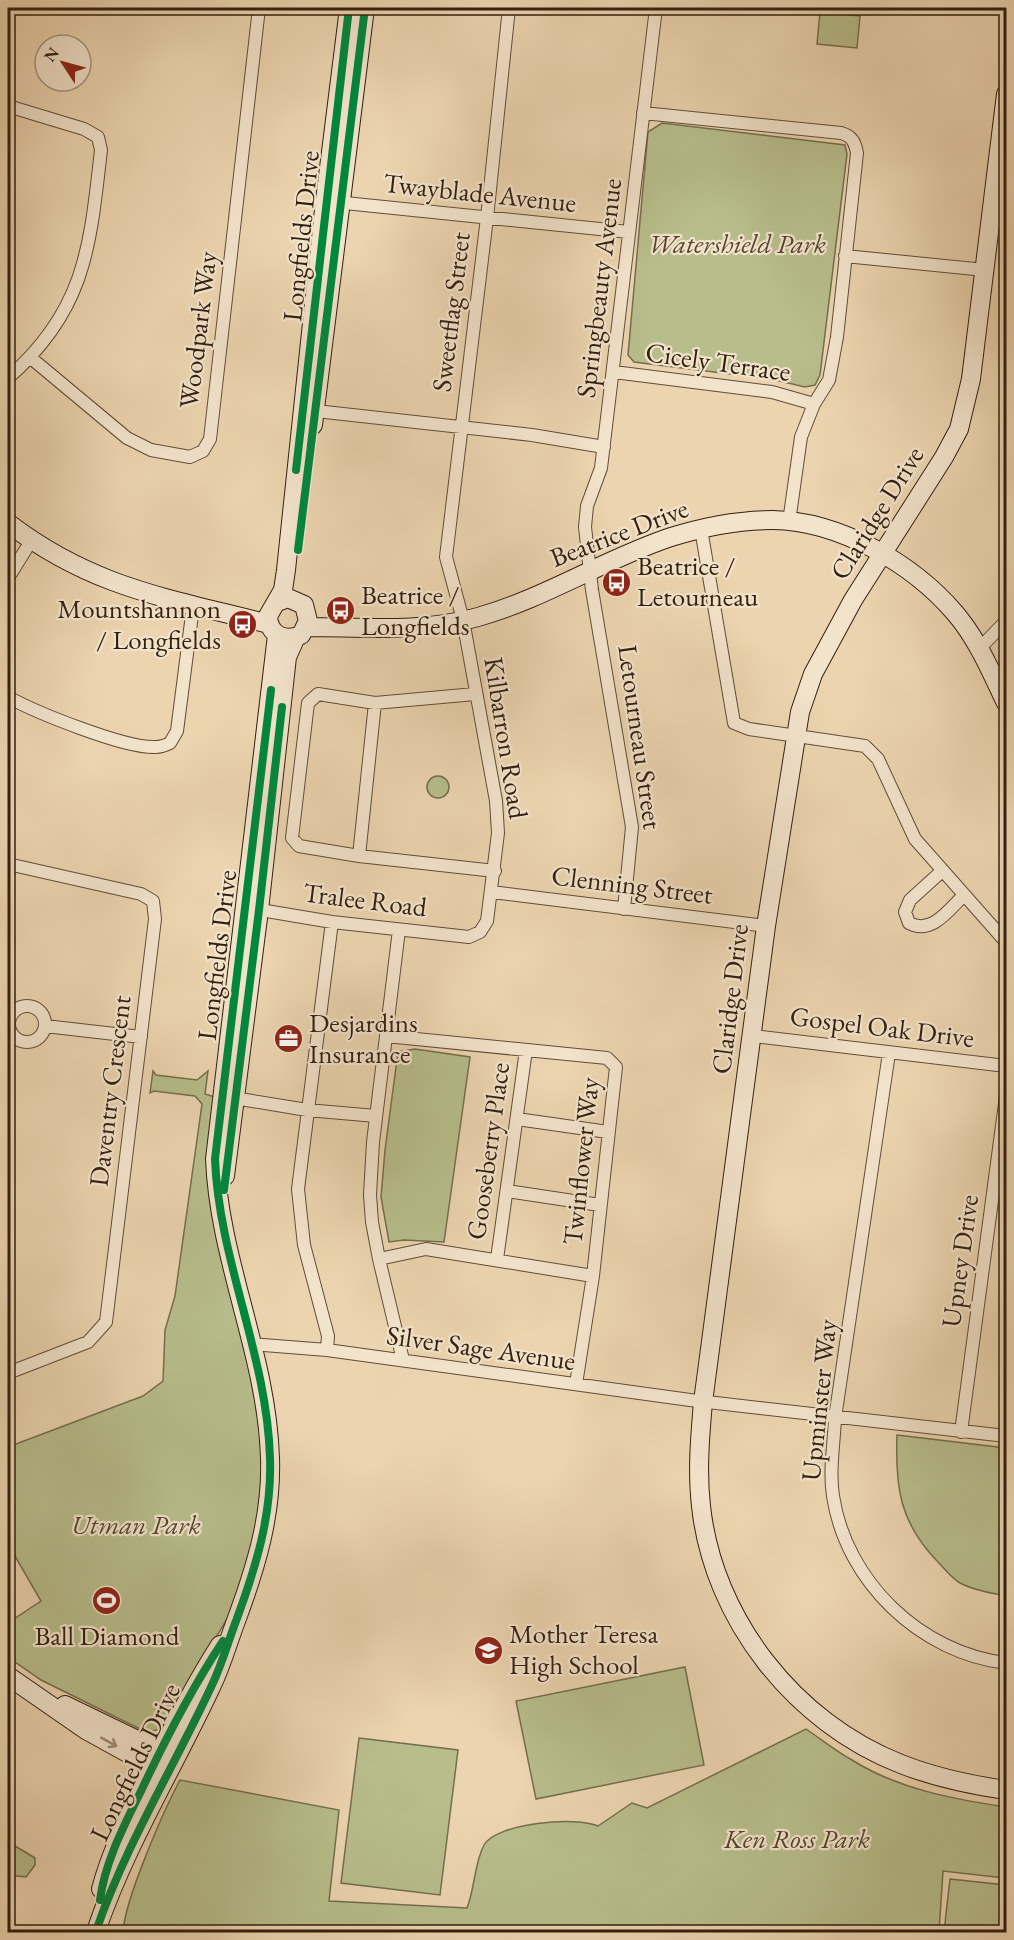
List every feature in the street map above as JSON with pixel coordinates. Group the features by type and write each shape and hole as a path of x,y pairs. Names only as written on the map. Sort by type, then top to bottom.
{"street":[{"name":"Woodpark Way","path":"31,358 127,438 151,450 190,457 203,452 210,439 257,8"},
{"name":"Longfields Drive","path":"252,909 273,629 268,616 283,588 309,410 333,201 349,8"},
{"name":"Longfields Drive","path":"333,201 366,8"},
{"name":"Sweetflag Street","path":"463,621 446,557 487,218 509,8"},
{"name":"Springbeauty Avenue","path":"590,572 585,527 587,506 601,468 604,447 656,8"},
{"name":"Claridge Drive","path":"1006,94 971,379 959,429 944,458 881,554 813,674 800,712 766,926 703,1402 699,1471 701,1507 707,1542 719,1581 748,1638 773,1671 821,1719 880,1754 900,1764 951,1779 1006,1790"},
{"path":"8,106 84,129 98,137 101,150 91,239 80,279 60,319 31,358 8,378"},
{"path":"643,113 848,135 855,142 857,153 837,337 829,380 814,404 799,445 789,522"},
{"name":"Twayblade Avenue","path":"333,201 629,232"},
{"path":"845,256 985,270"},
{"name":"Cicely Terrace","path":"614,372 772,392 814,404"},
{"name":"Longfields Drive","path":"96,1932 105,1874 125,1823 161,1761 198,1680 236,1621 259,1554 270,1481 267,1420 252,1344 222,1226 228,1097 252,909 287,657 302,618 296,582 309,410"},
{"path":"309,410 604,447"},
{"name":"Beatrice Drive","path":"302,618 357,627 396,629 463,621 506,607 590,572 624,555 701,529 743,522 789,522 843,536 881,554 908,571 955,613 980,648 1006,704"},
{"path":"8,523 31,541 81,570 122,587 193,607 214,610 273,629 283,638 302,618 288,598 274,604 214,610"},
{"path":"701,529 734,723 749,729 865,746 878,759 915,839 1006,942"},
{"path":"8,578 31,541"},
{"name":"Letourneau Street","path":"590,572 632,827 624,909"},
{"path":"8,697 66,722 115,739 157,747 170,743 177,731 193,607"},
{"name":"Kilbarron Road","path":"463,621 496,801 498,833 487,921 480,932"},
{"path":"980,648 1006,621"},
{"path":"475,694 375,703 318,694 308,703 292,838 299,846 359,856 495,871"},
{"path":"359,856 375,703"},
{"name":"Daventry Crescent","path":"8,864 141,894 153,902 155,919 106,1322 88,1342 8,1373"},
{"path":"942,871 910,900 905,912 909,923 919,929 928,927 963,896"},
{"name":"Clenning Street","path":"492,892 766,926"},
{"name":"Tralee Road","path":"252,909 399,930 469,937 480,932"},
{"path":"327,1350 328,1336 299,1215 298,1189 332,922"},
{"path":"399,930 376,1116 370,1195 379,1259 403,1360"},
{"path":"45,1026 141,1037"},
{"name":"Twinflower Way","path":"386,1036 607,1058 616,1067 593,1276 576,1384"},
{"name":"Gospel Oak Drive","path":"753,1036 1006,1066"},
{"name":"Gooseberry Place","path":"497,1259 526,1050"},
{"name":"Upminster Way","path":"890,1053 836,1418 831,1472 833,1494 843,1535 861,1572 918,1630 939,1644 1006,1663"},
{"name":"Upney Drive","path":"961,1432 1006,1096"},
{"path":"228,1097 307,1110 376,1116"},
{"path":"517,1119 608,1132"},
{"path":"507,1191 600,1205"},
{"path":"379,1259 426,1249 593,1276"},
{"name":"Silver Sage Avenue","path":"252,1344 327,1350 703,1402 1006,1436"},
{"path":"12,1680 95,1718 161,1761"}],"green space":[{"path":"820,12 860,16 857,48 817,44"},
{"name":"Watershield Park","path":"662,123 845,145 847,154 820,375 815,385 805,387 771,379 634,362 628,355 648,132"},
{"path":"438,776 446,779 449,787 446,795 438,798 430,795 427,787 430,779"},
{"path":"415,1049 470,1057 444,1242 404,1240 389,1242 381,1197 398,1052"},
{"name":"Utman Park","path":"153,1071 156,1075 197,1080 208,1071 205,1094 215,1097 209,1160 254,1375 264,1475 253,1548 230,1614 162,1728 148,1733 41,1680 8,1657 8,1623 41,1601 8,1544 8,1447 143,1396 163,1381 165,1330 175,1296 202,1104 195,1096 154,1091 150,1093"},
{"path":"897,1435 1006,1448 1006,1596 978,1590 959,1582 925,1548 908,1519 899,1488"},
{"path":"685,1667 704,1765 536,1799 516,1701"},
{"name":"Ken Ross Park","path":"806,1729 870,1770 907,1786 1006,1807 1004,1878 943,1871 939,1932 123,1932 125,1917 137,1878 180,1780 339,1810 329,1901 467,1908 481,1852 491,1837 520,1827 556,1822 588,1823 598,1826 632,1803 647,1808"},
{"path":"359,1738 458,1750 440,1895 341,1883"},
{"path":"15,1846 35,1858 35,1865 26,1877 8,1875 8,1849"},
{"path":"950,1879 1006,1885 1006,1932 944,1932"}],"cycle path":[{"path":"296,470 349,8"},
{"path":"298,550 365,8"},
{"path":"96,1931 121,1867 219,1669 256,1561 268,1500 270,1458 267,1420 261,1382 225,1234 218,1197 215,1159 271,690"},
{"path":"224,1190 282,707"},
{"path":"100,1900 106,1871 116,1843 160,1751 223,1641"}],"place":[{"name":"Beatrice / Letourneau","path":"616,582"},
{"name":"Beatrice / Longfields","path":"340,611"},
{"name":"Mountshannon / Longfields","path":"242,625"},
{"name":"Desjardins Insurance","path":"288,1039"},
{"name":"Ball Diamond","path":"107,1601"},
{"name":"Mother Teresa High School","path":"488,1650"}]}
